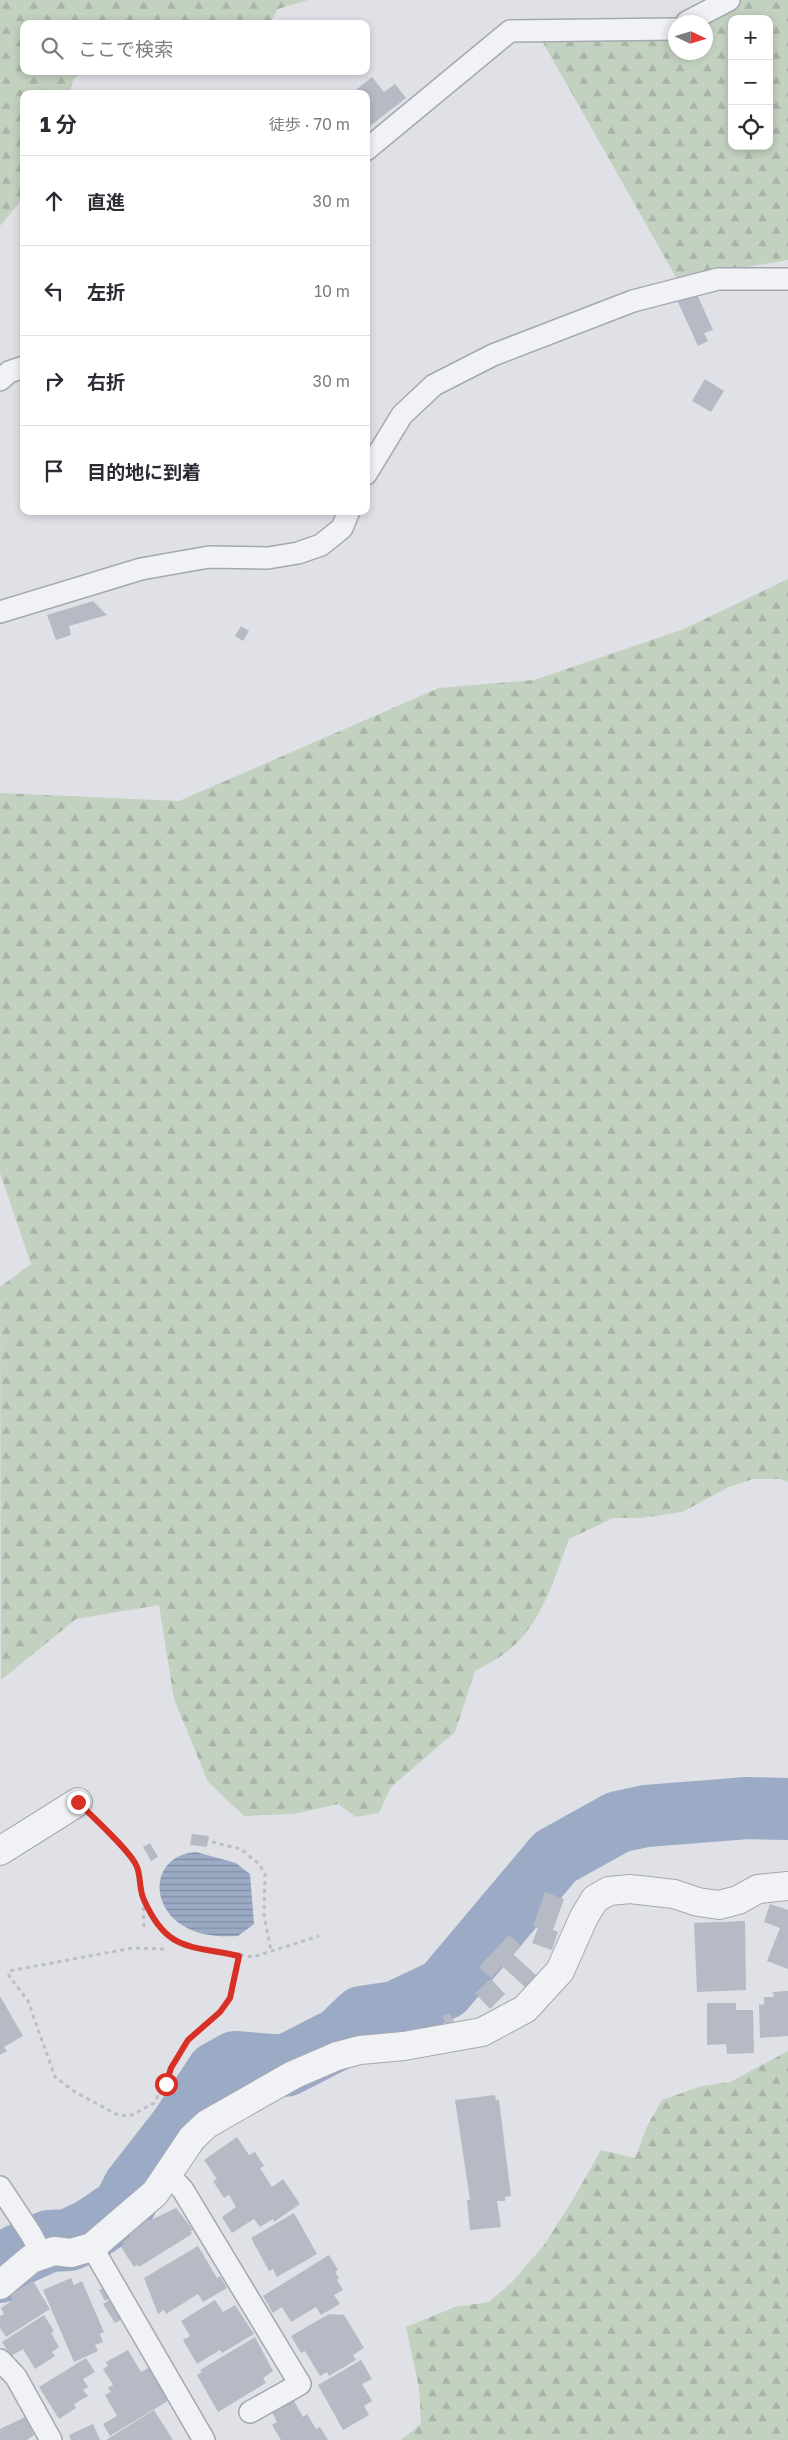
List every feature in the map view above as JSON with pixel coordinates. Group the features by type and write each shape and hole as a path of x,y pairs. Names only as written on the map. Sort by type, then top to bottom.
{"street":[{"path":"0,1851 78,1802"},
{"path":"0,2285 31,2259 54,2252 72,2253 92,2247 155,2194 192,2138 207,2124 293,2075 337,2056 360,2050 404,2046 482,2032 526,2009 560,1971 584,1917 595,1899 609,1891 630,1888 674,1894 698,1902 719,1905 738,1900 758,1889 788,1886"}],"lane":[{"path":"701,15 729,0"},
{"path":"370,147 510,31 668,29"},
{"path":"370,467 402,415 434,384 493,355 642,298 718,279 788,279"},
{"path":"0,380 9,372 20,368"},
{"path":"0,612 141,568 209,557 268,558 298,553 321,545 342,528 347,515"},
{"path":"169,2175 184,2190 300,2384 250,2412"},
{"path":"0,2187 32,2234 42,2256"},
{"path":"92,2247 204,2440"},
{"path":"0,2360 16,2377 51,2440"}],"path":[{"path":"78,1802 123,1848 136,1866 143,1898 144,1930"},
{"path":"212,1842 241,1849 259,1864 265,1874 264,1915 271,1951"},
{"path":"143,1898 167,1937 185,1945 253,1957 319,1936"},
{"path":"164,1949 132,1948 9,1972 9,1976 28,2001 55,2078 75,2092 120,2116 132,2115 154,2103 188,2040 220,2012 230,1998 239,1956"}],"green space":[{"path":"0,0 308,0 278,9 271,20 20,20 20,75 79,75 73,80 71,90 20,90 20,202 0,226"},
{"path":"725,0 788,0 788,260 677,279 541,39 668,34 668,60 713,60 712,15"},
{"path":"788,579 788,1482 780,1479 753,1479 729,1487 682,1512 641,1518 613,1518 569,1539 552,1586 528,1630 505,1653 475,1671 455,1732 391,1787 379,1813 356,1817 338,1804 294,1814 244,1816 208,1782 174,1699 159,1605 76,1619 1,1680 0,1287 31,1264 0,1173 0,793 179,801 439,688 534,680 684,629"},
{"path":"788,2051 788,2440 401,2440 421,2424 419,2388 406,2327 455,2307 489,2302 512,2282 544,2245 601,2150 635,2158 647,2126 662,2100 702,2086 730,2082"}],"water":[{"path":"196,1852 236,1863 250,1874 254,1924 238,1936 216,1936 188,1929 171,1916 164,1905 160,1893 160,1881 164,1871 171,1862 182,1855"}],"building":[{"path":"372,77 384,92 395,84 406,98 370,126 370,90 356,90"},
{"path":"696,292 713,330 704,333 708,341 698,346 677,300"},
{"path":"705,379 724,391 711,412 692,401"},
{"path":"93,601 107,615 69,626 71,635 56,640 47,615"},
{"path":"241,626 249,631 243,641 235,636"},
{"path":"192,1834 209,1836 207,1847 190,1845"},
{"path":"150,1843 158,1857 151,1861 143,1847"},
{"path":"545,1892 564,1899 553,1930 558,1932 552,1950 532,1943 538,1928 533,1926"},
{"path":"770,1904 788,1910 788,1969 767,1961 780,1928 764,1922"},
{"path":"745,1921 746,1990 697,1992 694,1923"},
{"path":"509,1935 521,1946 513,1954 538,1977 527,1989 502,1966 491,1978 479,1967"},
{"path":"491,1979 505,1994 490,2009 475,1993"},
{"path":"788,1991 788,2036 760,2038 759,2005 764,2004 764,1997 774,1997 773,1992"},
{"path":"0,1996 23,2036 4,2047 7,2051 0,2055"},
{"path":"707,2003 736,2003 736,2010 753,2010 754,2053 727,2054 726,2044 707,2045"},
{"path":"450,2013 454,2022 446,2025 442,2016"},
{"path":"495,2095 496,2100 499,2100 511,2196 505,2197 505,2201 497,2201 501,2227 470,2230 467,2200 470,2200 455,2100"},
{"path":"237,2137 249,2155 255,2152 264,2166 260,2168 272,2187 283,2179 300,2204 274,2222 273,2219 260,2227 254,2219 232,2233 222,2217 236,2207 229,2195 224,2198 213,2181 217,2179 204,2160"},
{"path":"176,2208 193,2230 190,2231 192,2234 139,2267 137,2265 134,2267 121,2247 124,2244 122,2242 130,2237 125,2230 146,2217 149,2221"},
{"path":"294,2213 317,2254 277,2277 273,2269 269,2271 251,2238"},
{"path":"198,2246 217,2278 220,2276 227,2288 203,2302 198,2294 166,2314 164,2310 158,2314 144,2278"},
{"path":"329,2255 338,2270 335,2272 339,2278 337,2280 343,2290 334,2295 340,2304 321,2315 316,2307 291,2322 282,2307 273,2313 263,2296"},
{"path":"71,2278 74,2285 82,2281 104,2332 100,2334 103,2342 95,2345 98,2351 74,2362 43,2290"},
{"path":"33,2281 50,2309 6,2337 0,2328 0,2316 4,2314 1,2308 13,2300 10,2295"},
{"path":"106,2287 111,2297 105,2301 99,2290"},
{"path":"112,2298 124,2318 115,2323 103,2304"},
{"path":"215,2300 223,2312 235,2305 254,2334 222,2353 220,2350 197,2364 183,2340 190,2336 181,2321"},
{"path":"329,2314 344,2315 364,2348 353,2355 356,2360 329,2376 327,2372 320,2376 305,2351 301,2353 291,2336"},
{"path":"44,2315 54,2331 51,2333 59,2347 52,2352 55,2356 35,2369 23,2349 11,2356 2,2342"},
{"path":"255,2337 273,2371 263,2378 266,2383 218,2412 197,2375 202,2372 200,2370"},
{"path":"128,2350 141,2372 152,2366 171,2399 110,2436 103,2424 117,2416 105,2395 111,2392 108,2388 113,2385 103,2369 108,2366 106,2362"},
{"path":"86,2358 95,2372 83,2379 88,2387 83,2390 88,2396 74,2404 76,2408 59,2419 39,2387"},
{"path":"361,2360 372,2379 362,2384 372,2401 364,2406 369,2415 343,2430 318,2385"},
{"path":"293,2399 303,2417 307,2414 316,2429 320,2427 328,2440 281,2440 272,2425 277,2422 272,2412"},
{"path":"154,2410 173,2440 106,2440"},
{"path":"25,2417 34,2435 27,2440 0,2440 0,2429"},
{"path":"93,2424 100,2440 71,2440 69,2435"}],"waterway":[{"path":"0,2272 18,2255 49,2241 69,2240 92,2229 123,2208 134,2187 180,2128 217,2072 235,2062 285,2066 340,2038 362,2017 395,2012 444,1989 555,1857 618,1822 646,1816 747,1808 788,1809"}],"route":[{"path":"78,1802 123,1848 136,1866 143,1898 156,1922 167,1937 185,1945 239,1956 230,1998 220,2012 188,2040 171,2068 166,2084"}]}
